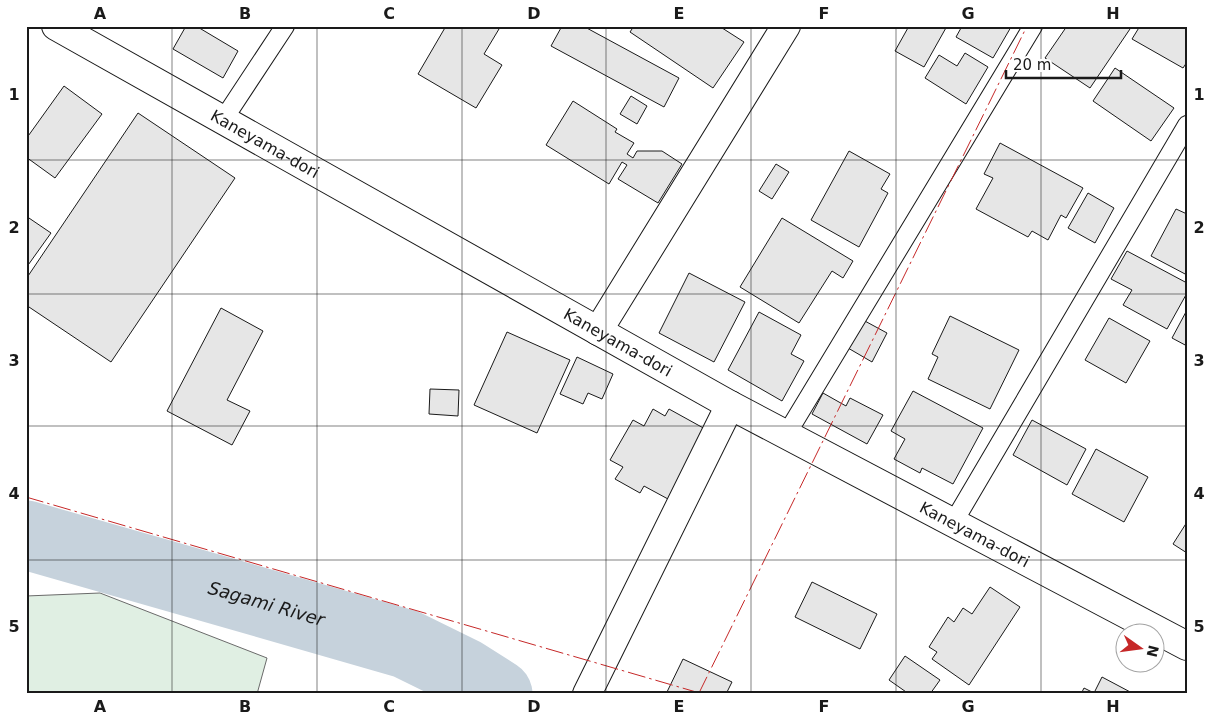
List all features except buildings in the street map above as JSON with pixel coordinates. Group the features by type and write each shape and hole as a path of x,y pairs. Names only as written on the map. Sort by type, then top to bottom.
{"street":[{"path":"598,331 786,26"},
{"name":"Kaneyama-dori","path":"63,28 730,405 1187,646"},
{"path":"589,690 730,405"}],"lane":[{"path":"223,120 285,26"},
{"path":"786,434 1033,26"},
{"path":"953,522 1187,126"}],"green space":[{"path":"100,593 267,658 257,694 26,694 26,596"}],"waterway":[{"name":"Sagami River","path":"26,535 406,644 465,673 498,694"}],"power":[{"path":"699,693 1027,26"},
{"path":"26,497 703,694"}]}
